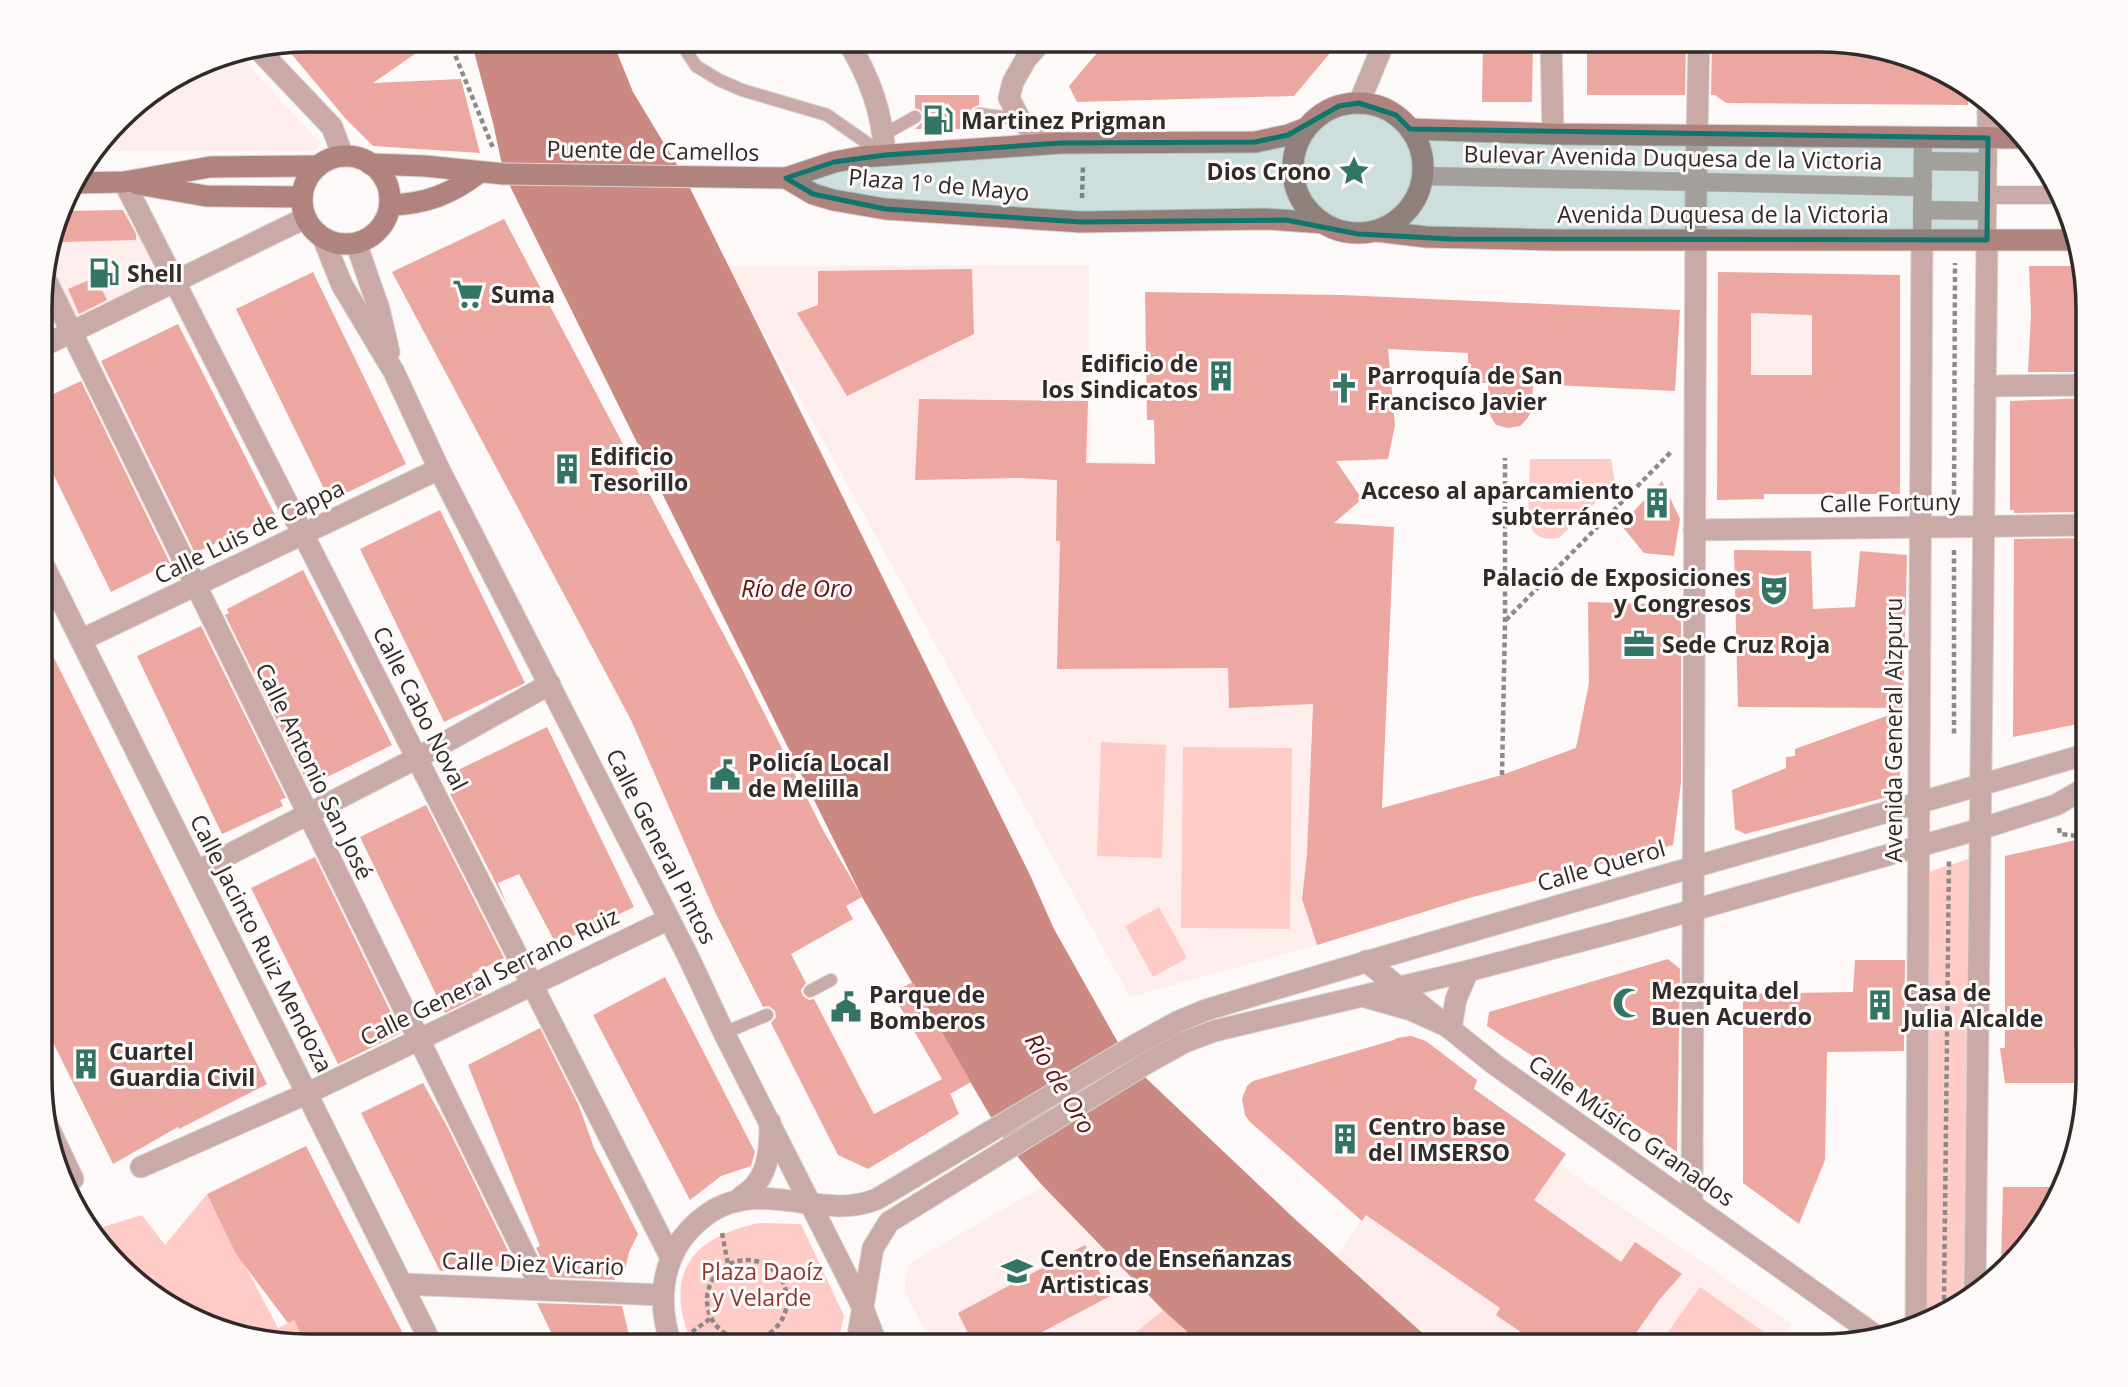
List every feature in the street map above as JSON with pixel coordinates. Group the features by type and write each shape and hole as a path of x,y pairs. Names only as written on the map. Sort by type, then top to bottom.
{"main road":[{"path":"1359,103 1379,107 1396,115 1410,129 1419,144 1423,176 1418,195 1408,211 1393,223 1376,231 1349,232 1323,223 1307,209 1296,190 1292,169 1296,148 1306,128 1321,115 1339,106 1359,103"},
{"name":"Plaza 1º de Mayo","path":"786,178 884,145 1255,142 1281,138 1306,128"},
{"path":"1410,129 1553,134 2010,138"},
{"path":"343,156 359,158 370,164 383,177 390,196 390,205 382,226 370,237 356,243 339,244 323,238 304,207 307,180 318,166 329,159 343,156"},
{"path":"370,164 512,174"},
{"path":"86,183 124,182 210,167 318,166"},
{"path":"390,205 415,204 439,198 461,187 480,172"},
{"name":"Puente de Camellos","path":"512,174 786,178"},
{"name":"Plaza 1º de Mayo","path":"786,178 813,194 885,209 1081,222 1266,219 1323,223"},
{"path":"124,182 205,196 304,207"},
{"name":"Avenida Duquesa de la Victoria","path":"1376,231 1451,239 2066,240"}],"street":[{"path":"853,52 873,90 884,145"},
{"path":"1033,52 1013,82 1009,98 1020,119 1034,132 1061,143"},
{"path":"1359,103 1380,52"},
{"path":"1551,52 1553,134"},
{"path":"1692,1205 1699,52"},
{"path":"264,56 332,127 343,156"},
{"path":"1975,1282 1988,116"},
{"name":"Avenida General Aizpuru","path":"1916,1315 1923,138"},
{"path":"1923,161 1987,162"},
{"name":"Bulevar Avenida Duquesa de la Victoria","path":"1423,176 1923,187"},
{"name":"Calle Cabo Noval","path":"124,182 671,1258"},
{"path":"1922,210 2049,196"},
{"path":"52,342 175,281 304,207"},
{"name":"Calle General Pintos","path":"323,238 342,285 394,372 439,469 811,1202 873,1334"},
{"name":"Calle General Pintos","path":"356,243 379,309 394,372"},
{"name":"Calle Antonio San José","path":"53,294 542,1290"},
{"path":"1985,386 2076,385"},
{"name":"Calle Luis de Cappa","path":"81,640 439,469"},
{"name":"Calle Fortuny","path":"1694,530 2076,525"},
{"name":"Calle Jacinto Ruiz Mendoza","path":"52,582 427,1334"},
{"path":"197,871 416,758 550,684"},
{"name":"Calle Querol","path":"1142,1054 1177,1022 1206,1010 1694,865 1919,805 2076,757"},
{"path":"738,1199 768,1198 841,1206 864,1204 877,1199 986,1132 1142,1054 1214,1031 1468,971 1918,848 2056,805 2076,793"},
{"name":"Calle General Serrano Ruiz","path":"141,1167 308,1093 669,919"},
{"name":"Calle Músico Granados","path":"1366,961 1494,1064 1868,1330"},
{"path":"1362,996 1411,1010 1451,1028 1456,999 1468,971"},
{"path":"859,1334 873,1248 889,1222 998,1154 1142,1054"},
{"path":"669,1334 662,1295 671,1258 696,1223 717,1208 738,1199 756,1184 765,1167 771,1122"},
{"name":"Calle Diez Vicario","path":"402,1284 662,1295"}],"lane":[{"path":"687,52 696,66 719,80 742,90 827,115 884,145 915,117"},
{"path":"979,114 1020,119"},
{"path":"810,992 831,980"},
{"path":"724,1033 768,1015"}],"path":[{"path":"455,52 512,174"},
{"path":"1505,621 1695,428"},
{"path":"1502,775 1505,458"},
{"path":"1944,1302 1950,839"},
{"path":"730,1334 718,1327 711,1318 707,1294 718,1271 740,1260 765,1264 776,1272 783,1283 786,1308 781,1320 766,1334"}],"highlighted area":[{"path":"1359,103 1396,115 1410,129 1988,138 1987,240 1451,239 1358,234 1286,220 1081,222 885,209 813,194 786,178 834,162 885,155 1061,143 1255,142 1288,135 1339,106"}],"shaded area":[{"path":"244,61 321,144 314,151 107,151 140,116 166,96 195,79"},
{"name":"Shell","path":"137,215 161,281 75,323 54,281 57,259 70,216"},
{"path":"1089,265 1090,461 1293,464 1319,522 1307,854 1302,899 1317,945 1130,997 727,266"},
{"path":"1718,272 1850,274 1850,374 1717,376"},
{"path":"1455,1093 1792,1324 1785,1334 1424,1334 1336,1256"},
{"name":"Centro de Enseñanzas Artisticas","path":"1045,1185 1163,1310 1134,1334 927,1334 905,1292 905,1278 910,1263"}],"green space":[{"path":"1530,459 1611,459 1615,484 1559,538 1541,537 1533,531 1529,517"},
{"path":"1101,742 1166,745 1162,858 1097,856"},
{"path":"1183,747 1292,748 1290,929 1181,928"},
{"path":"1972,858 1965,1289 1923,1312 1928,872"},
{"path":"1159,907 1187,958 1153,977 1125,926"},
{"path":"207,1194 278,1328 294,1320 300,1334 259,1330 226,1321 195,1308 140,1271 101,1228 142,1215 165,1245"},
{"name":"Plaza Daoíz y Velarde","path":"759,1223 801,1224 844,1316 840,1334 688,1334 681,1300 682,1281 688,1264 699,1250 714,1239"},
{"path":"1700,1287 1767,1334 1667,1334"},
{"path":"1163,1310 1190,1334 1134,1334"}],"water":[{"name":"Río de Oro","path":"474,52 617,52 633,92 685,178 1030,875 1054,929 1129,1062 1298,1222 1424,1334 1190,1334 1041,1184 1006,1143 862,897 504,174"}],"building":[{"path":"418,52 373,83 461,79 480,153 373,146 345,118 291,53"},
{"path":"1098,52 1331,52 1294,96 1077,102 1069,86"},
{"path":"1483,52 1533,52 1532,102 1482,102"},
{"path":"1587,52 1686,52 1685,95 1587,95"},
{"path":"1712,52 1819,52 1869,57 1902,66 1947,87 1968,100 1968,105 1726,103 1711,95"},
{"path":"915,95 979,95 979,105 972,108 970,114 973,121 979,123 979,129 915,129 924,116 915,108"},
{"path":"123,210 136,234 136,240 62,242 72,211"},
{"path":"504,219 742,669 823,830 862,897 846,906 853,919 791,954 806,983 801,990 803,996 809,1000 814,999 874,1114 942,1079 892,993 913,982 971,1082 950,1094 959,1114 868,1169 838,1155 771,1023 776,1017 775,1011 769,1006 763,1007 715,912 631,720 392,272"},
{"path":"2029,266 2072,266 2076,309 2076,372 2028,372 2031,315"},
{"path":"972,269 974,334 847,396 797,313 818,305 818,271"},
{"path":"313,272 406,464 330,501 236,309"},
{"path":"1718,272 1900,275 1900,494 1764,494 1764,499 1717,500","holes":["1751,313 1812,315 1812,375 1751,375"]},
{"path":"96,277 107,300 79,314 68,289"},
{"path":"1145,292 1342,295 1680,310 1675,391 1533,384 1532,410 1527,419 1520,426 1508,428 1496,425 1491,417 1488,409 1488,383 1467,383 1468,353 1388,349 1395,425 1388,459 1336,461 1362,499 1334,523 1394,527 1382,808 1502,775 1576,748 1589,683 1588,602 1681,605 1681,783 1673,845 1469,898 1317,945 1302,899 1307,854 1313,704 1229,708 1228,668 1057,669 1060,541 1056,541 1057,480 915,480 919,399 1088,401 1086,463 1155,464 1154,420 1147,420"},
{"path":"178,324 275,515 197,552 194,551 101,361"},
{"path":"81,381 170,563 111,592 52,471 52,395"},
{"path":"2076,398 2076,512 2014,513 2014,510 2010,510 2010,401"},
{"name":"Acceso al aparcamiento subterráneo","path":"1662,481 1680,519 1674,556 1644,553 1621,525"},
{"path":"440,510 525,683 444,722 360,549"},
{"path":"2076,538 2076,724 2013,737 2014,539"},
{"path":"1734,550 1811,551 1813,609 1855,607 1860,551 1907,555 1903,708 1738,707"},
{"path":"303,570 392,745 309,786 225,615 229,613 227,609"},
{"path":"201,626 286,798 280,800 283,806 222,834 137,656"},
{"path":"52,654 267,1084 179,1129 178,1127 113,1164 52,1040"},
{"path":"1903,710 1899,794 1745,834 1735,829 1732,790 1786,768 1786,757 1795,756 1795,749"},
{"path":"547,727 634,907 556,944 519,874 498,883 507,905 450,794 466,786 458,770"},
{"path":"426,805 504,958 472,974 482,995 445,1013 360,837"},
{"path":"2076,840 2074,1083 2005,1083 2000,1048 2005,1048 2005,856"},
{"path":"315,857 401,1033 338,1064 251,888"},
{"name":"Mezquita del Buen Acuerdo","path":"1668,959 1680,969 1677,1152 1487,1026 1489,1012"},
{"path":"1855,960 1905,960 1904,1051 1827,1052 1825,1160 1799,1224 1743,1183 1743,994 1853,992"},
{"path":"665,977 755,1152 751,1166 721,1176 690,1200 593,1015"},
{"path":"540,1028 579,1106 594,1148 638,1234 629,1252 625,1270 613,1271 615,1280 550,1277 536,1248 540,1246 468,1065"},
{"path":"1411,1036 1426,1041 1477,1080 1474,1089 1566,1154 1534,1200 1621,1262 1635,1242 1682,1274 1659,1300 1635,1334 1524,1334 1496,1315 1500,1308 1366,1215 1362,1221 1245,1115 1242,1099 1247,1086 1253,1081"},
{"path":"423,1083 515,1265 440,1271 361,1113"},
{"path":"306,1146 403,1334 300,1334 294,1320 288,1323 236,1254 207,1194"},
{"path":"2003,1187 2051,1187 2023,1234 2001,1258"},
{"path":"1085,1245 1112,1295 1039,1334 968,1334 958,1313"},
{"path":"537,1303 622,1306 629,1334 552,1334"}],"place":[{"name":"Martinez Prigman","path":"938,120"},
{"name":"Dios Crono","path":"1354,171"},
{"name":"Shell","path":"104,273"},
{"name":"Suma","path":"468,294"},
{"name":"Edificio de los Sindicatos","path":"1221,376"},
{"name":"Parroquía de San Francisco Javier","path":"1344,388"},
{"name":"Edificio Tesorillo","path":"567,469"},
{"name":"Acceso al aparcamiento subterráneo","path":"1657,503"},
{"name":"Palacio de Exposiciones y Congresos","path":"1774,590"},
{"name":"Sede Cruz Roja","path":"1639,644"},
{"name":"Policía Local de Melilla","path":"725,775"},
{"name":"Mezquita del Buen Acuerdo","path":"1628,1003"},
{"name":"Casa de Julia Alcalde","path":"1880,1005"},
{"name":"Parque de Bomberos","path":"846,1007"},
{"name":"Cuartel Guardia Civil","path":"86,1064"},
{"name":"Centro base del IMSERSO","path":"1345,1139"},
{"name":"Centro de Enseñanzas Artisticas","path":"1017,1271"}]}
